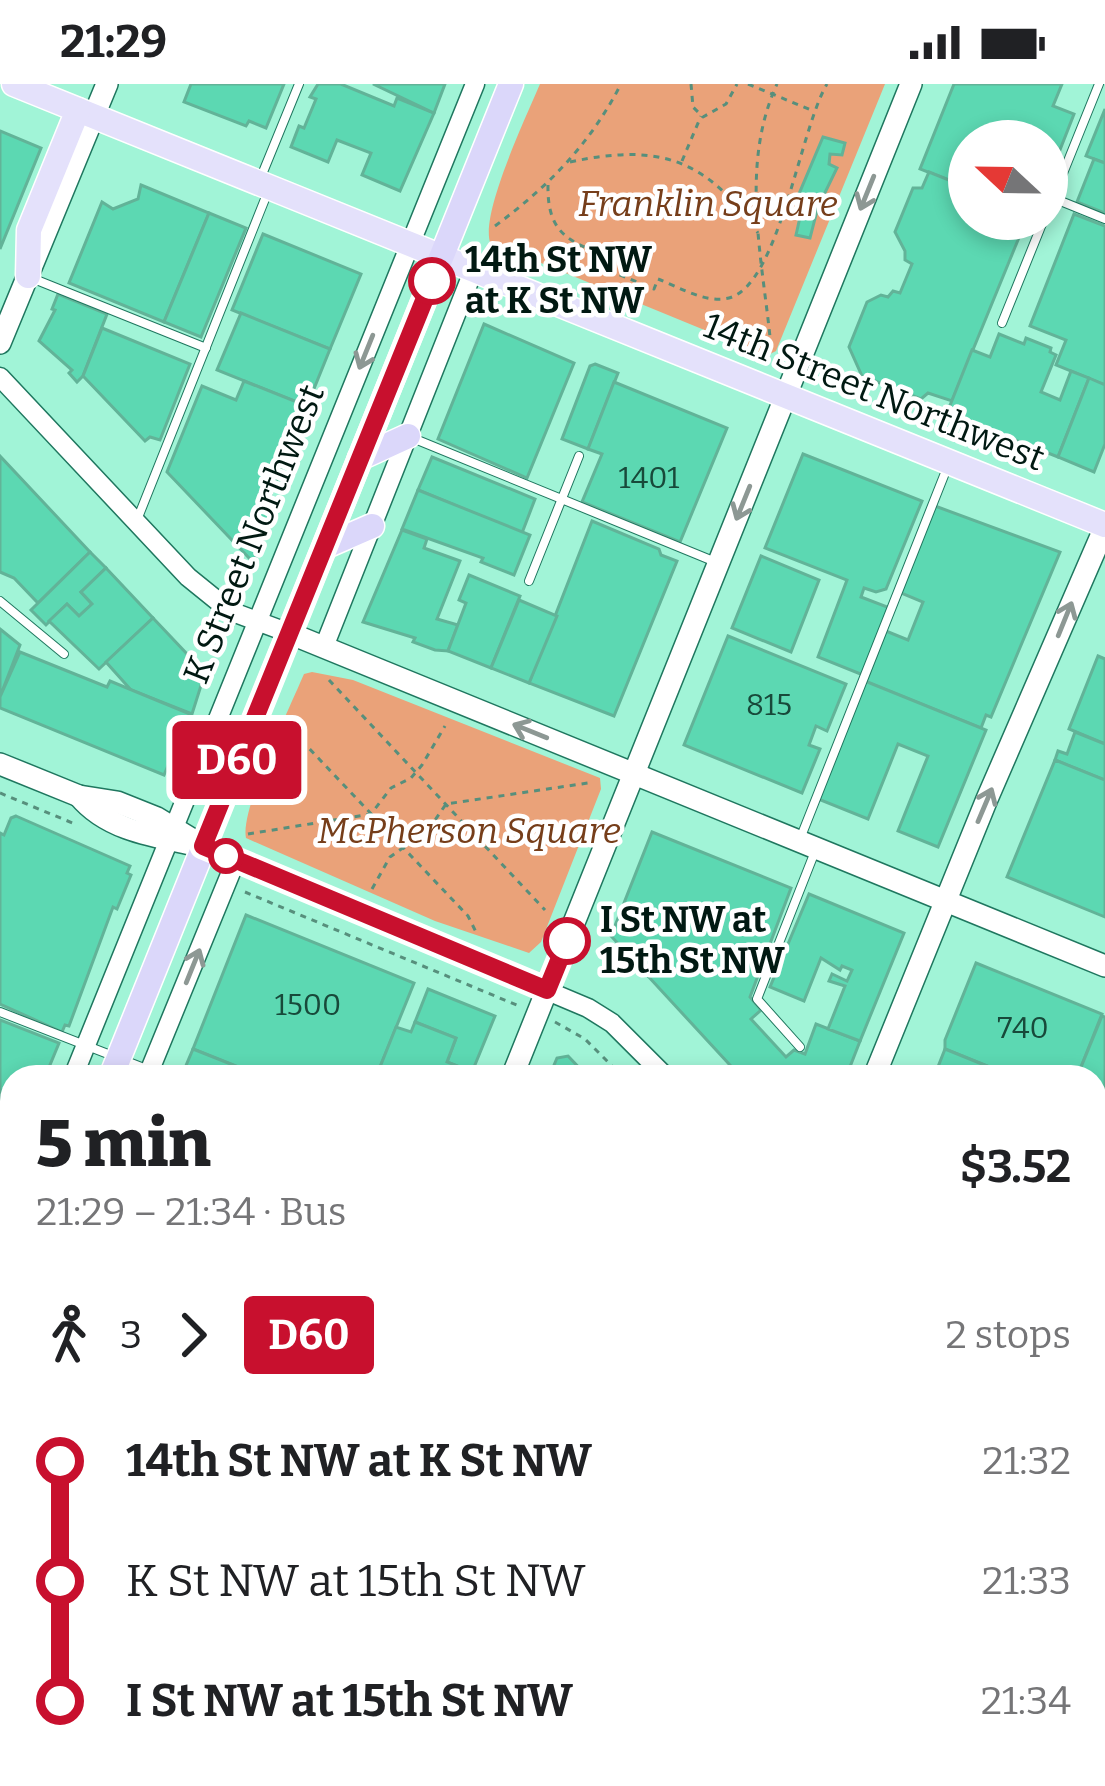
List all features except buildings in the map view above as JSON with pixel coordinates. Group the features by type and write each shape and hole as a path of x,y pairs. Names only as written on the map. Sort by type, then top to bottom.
{"highway":[{"name":"K Street Northwest","path":"116,1065 512,84"},
{"path":"361,458 408,436"},
{"path":"326,545 372,526"}],"main road":[{"name":"14th Street Northwest","path":"14,84 1105,526"},
{"path":"0,343 28,276 29,230 86,113 107,84"},
{"path":"517,1065 911,84"},
{"path":"879,1065 1105,526"},
{"path":"289,634 1105,966"},
{"path":"0,764 79,796 116,802 171,834 203,846"}],"street":[{"name":"K Street Northwest","path":"78,1065 475,84"},
{"path":"324,646 475,269"},
{"path":"0,377 198,585 230,611 289,634"},
{"path":"203,846 547,990 612,1023 654,1065"},
{"path":"159,1065 236,860"}],"lane":[{"path":"136,520 206,348 299,84"},
{"path":"1068,161 1099,84"},
{"path":"1068,204 1105,219"},
{"path":"1002,323 1036,240"},
{"path":"28,276 206,348"},
{"path":"408,436 718,563"},
{"path":"529,581 579,455"},
{"path":"800,1047 757,999 808,844 950,460"},
{"path":"0,601 64,653"},
{"path":"0,1012 86,1047 111,1065"}],"path":[{"path":"495,226 570,162 621,84"},
{"path":"691,84 693,107 700,116"},
{"path":"700,116 719,110 737,84"},
{"path":"748,84 813,111"},
{"path":"771,347 759,235 758,151 777,84"},
{"path":"649,300 658,279 712,298 730,298 747,288 762,265 790,193 813,111 826,84"},
{"path":"682,162 700,116"},
{"path":"570,162 625,153 682,162 724,189 759,235"},
{"path":"548,185 548,211 555,227 574,243 617,261 608,283"},
{"path":"613,272 654,289"},
{"path":"329,680 545,910"},
{"path":"285,723 468,916 476,932"},
{"path":"248,834 371,814 391,788 416,772 433,752 445,726"},
{"path":"372,890 385,864 429,829 446,804 588,783"},
{"path":"0,793 77,824"},
{"path":"248,893 499,997"},
{"path":"577,1033 610,1065"}],"green space":[{"name":"Franklin Square","path":"540,84 885,84 776,351 758,352 490,242 498,188"},
{"name":"McPherson Square","path":"304,674 353,680 600,778 601,789 541,942 529,953 435,921 246,838 250,806 266,762"}],"bus line":[{"name":"D60","path":"432,281 203,846 547,990 567,941"}],"place":[{"name":"14th St NW at K St NW","path":"432,281"},
{"name":"I St NW at 15th St NW","path":"567,941"}]}
